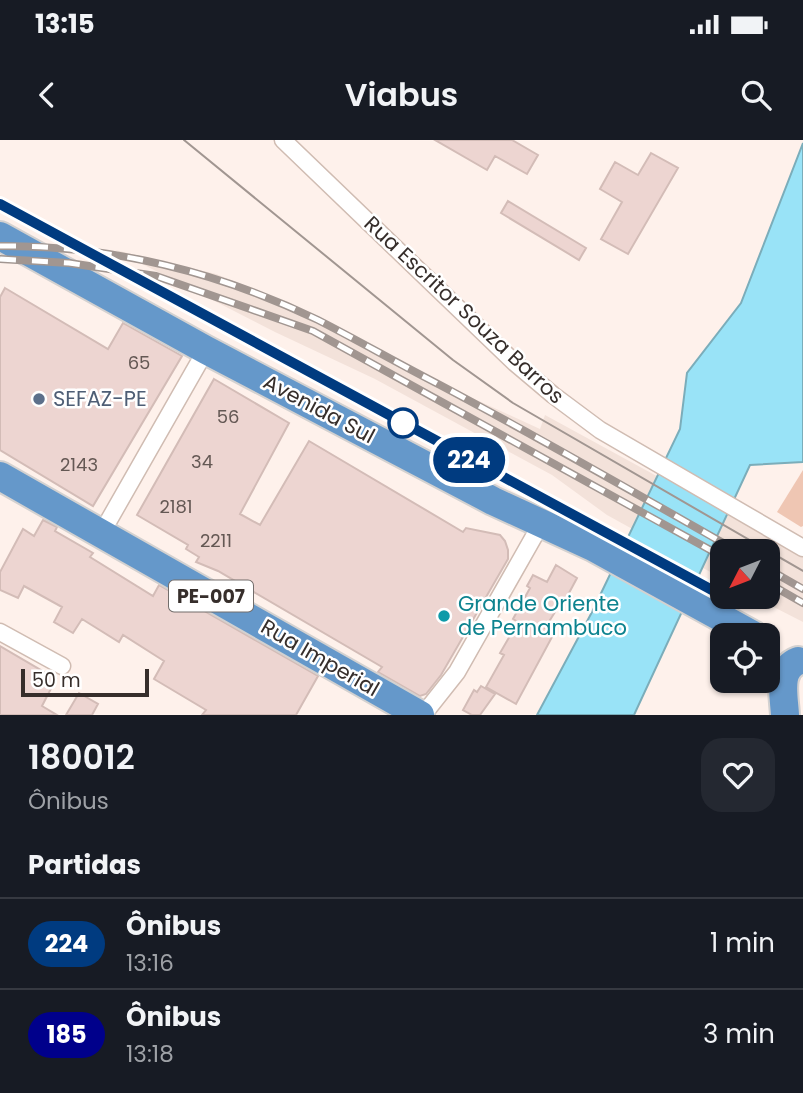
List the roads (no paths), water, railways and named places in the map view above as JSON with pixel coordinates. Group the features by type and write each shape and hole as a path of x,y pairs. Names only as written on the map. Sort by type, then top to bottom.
{"highway":[{"name":"Avenida Sul","path":"0,236 206,351 541,524 593,547 730,623"},
{"name":"Rua Imperial","path":"0,476 422,715"},
{"path":"780,651 801,663"},
{"path":"785,715 785,672 790,664 801,663"}],"street":[{"name":"Rua Escritor Souza Barros","path":"283,140 515,363 553,395 600,430 803,548"},
{"path":"101,534 206,351"},
{"path":"422,715 457,672 541,524"},
{"path":"0,632 62,666"}],"water":[{"path":"803,143 803,462 750,465 716,539 710,539 710,551 634,715 537,715 592,612 680,429 687,373 741,303"}],"tram line":[{"path":"184,140 453,360 513,403 803,571"}],"railway":[{"path":"0,246 82,250 123,256 203,275 280,303 318,320 477,405 716,539"},
{"path":"0,259 69,263 156,276 313,331 710,550"},
{"path":"780,576 803,589"},
{"path":"780,590 803,603"}],"place":[{"name":"SEFAZ-PE","path":"39,399"},
{"name":"Grande Oriente de Pernambuco","path":"444,616"}]}
